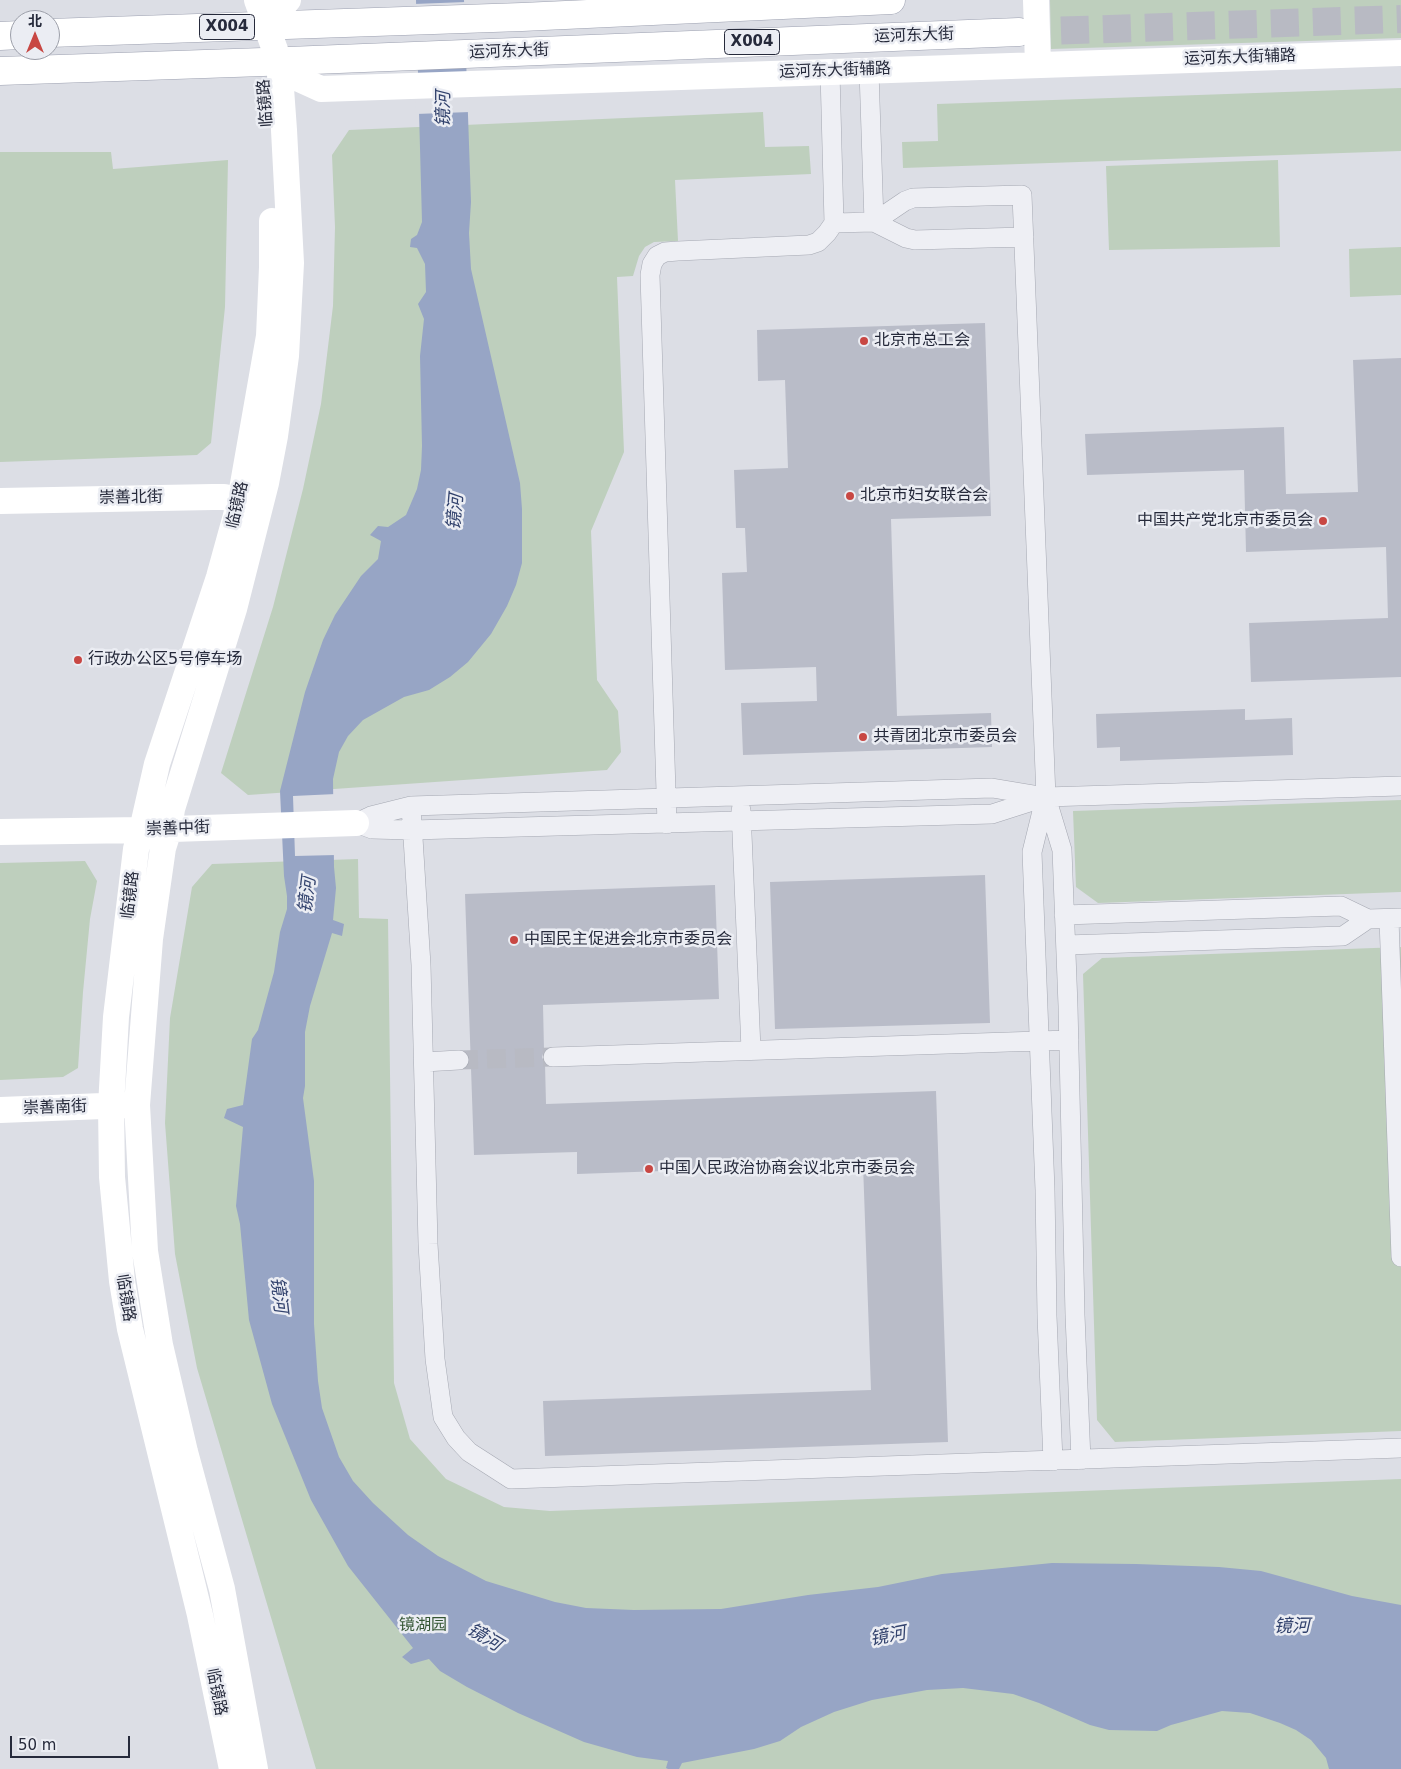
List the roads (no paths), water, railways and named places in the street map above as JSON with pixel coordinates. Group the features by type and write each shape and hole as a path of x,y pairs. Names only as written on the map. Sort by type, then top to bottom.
{"main road":[{"name":"X004","path":"60,34 485,18 891,0"},
{"name":"运河东大街","path":"0,71 1019,32"}],"street":[{"name":"临镜路","path":"255,1769 222,1588 185,1452 160,1345 145,1251 137,1104 150,939 163,848 169,829 172,808 234,609 250,503 269,336 272,267 271,62 266,25 257,0"},
{"path":"266,25 288,0"},
{"path":"1036,0 1038,65"},
{"name":"运河东大街辅路","path":"271,62 322,90 1401,53"},
{"path":"869,70 874,222"},
{"path":"667,824 650,275 652,264 658,256 665,252 678,250 809,246 818,242 834,223 830,72"},
{"path":"874,222 904,201 913,198 1022,195 1046,797 1062,850 1081,1460"},
{"path":"834,223 874,222 906,238 916,240 1024,238"},
{"name":"崇善北街","path":"0,501 214,497 250,503"},
{"name":"临镜路","path":"232,1769 200,1615 130,1329 122,1280 112,1177 111,1106 116,1017 136,849 158,764 219,577 250,503"},
{"path":"356,823 371,816 410,806 992,788 1046,797 1401,786"},
{"path":"740,796 751,1050"},
{"path":"356,823 372,829 412,830 992,814 1046,797"},
{"path":"1046,797 1032,852 1046,1190 1047,1316 1053,1461"},
{"path":"410,806 422,965 428,1244 435,1359 444,1417 456,1438 477,1458 511,1479 1401,1448"},
{"name":"崇善中街","path":"0,832 142,830 356,823"},
{"path":"1064,915 1341,906 1368,919 1395,918 1401,1257"},
{"path":"1066,945 1342,936 1368,919"},
{"path":"553,1057 1069,1040"},
{"path":"424,1062 459,1060"},
{"name":"崇善南街","path":"0,1110 137,1104"}],"water":[{"name":"镜河","path":"416,0 464,0 471,202 469,233 471,269 520,483 522,563 516,585 507,606 491,634 468,662 450,677 429,690 404,697 363,720 348,736 339,752 333,779 336,888 333,920 344,924 342,936 332,933 310,1006 305,1032 305,1086 303,1098 314,1181 314,1324 318,1381 322,1408 339,1457 353,1481 373,1503 408,1535 438,1556 486,1581 555,1602 586,1608 634,1610 721,1609 808,1595 878,1587 942,1574 1052,1563 1219,1567 1261,1571 1352,1596 1401,1605 1401,1769 1329,1769 1326,1758 1311,1740 1296,1730 1250,1713 1222,1711 1171,1725 1157,1731 1109,1730 1090,1725 1013,1694 963,1688 927,1690 872,1700 834,1712 801,1727 780,1741 754,1749 682,1763 679,1769 668,1769 666,1768 668,1761 637,1757 584,1742 518,1713 440,1671 429,1659 411,1664 402,1657 413,1648 348,1566 311,1500 272,1404 249,1320 240,1224 236,1206 243,1127 224,1118 227,1109 243,1105 252,1039 258,1030 274,972 280,932 287,909 280,791 305,692 323,640 335,615 361,576 378,559 381,541 370,535 378,526 388,527 406,515 417,489 421,470 420,356 424,319 418,304 426,292 425,264 417,248 410,247 411,239 417,235 422,222"}],"tunnel":[{"path":"1019,32 1401,19"},
{"path":"459,1060 553,1057"}],"place":[{"name":"北京市总工会","path":"864,341"},
{"name":"北京市妇女联合会","path":"850,496"},
{"name":"中国共产党北京市委员会","path":"1323,521"},
{"name":"行政办公区5号停车场","path":"78,660"},
{"name":"共青团北京市委员会","path":"863,737"},
{"name":"中国民主促进会北京市委员会","path":"514,940"},
{"name":"中国人民政治协商会议北京市委员会","path":"649,1169"}],"park label":[{"name":"镜湖园","path":"423,1626"}]}
